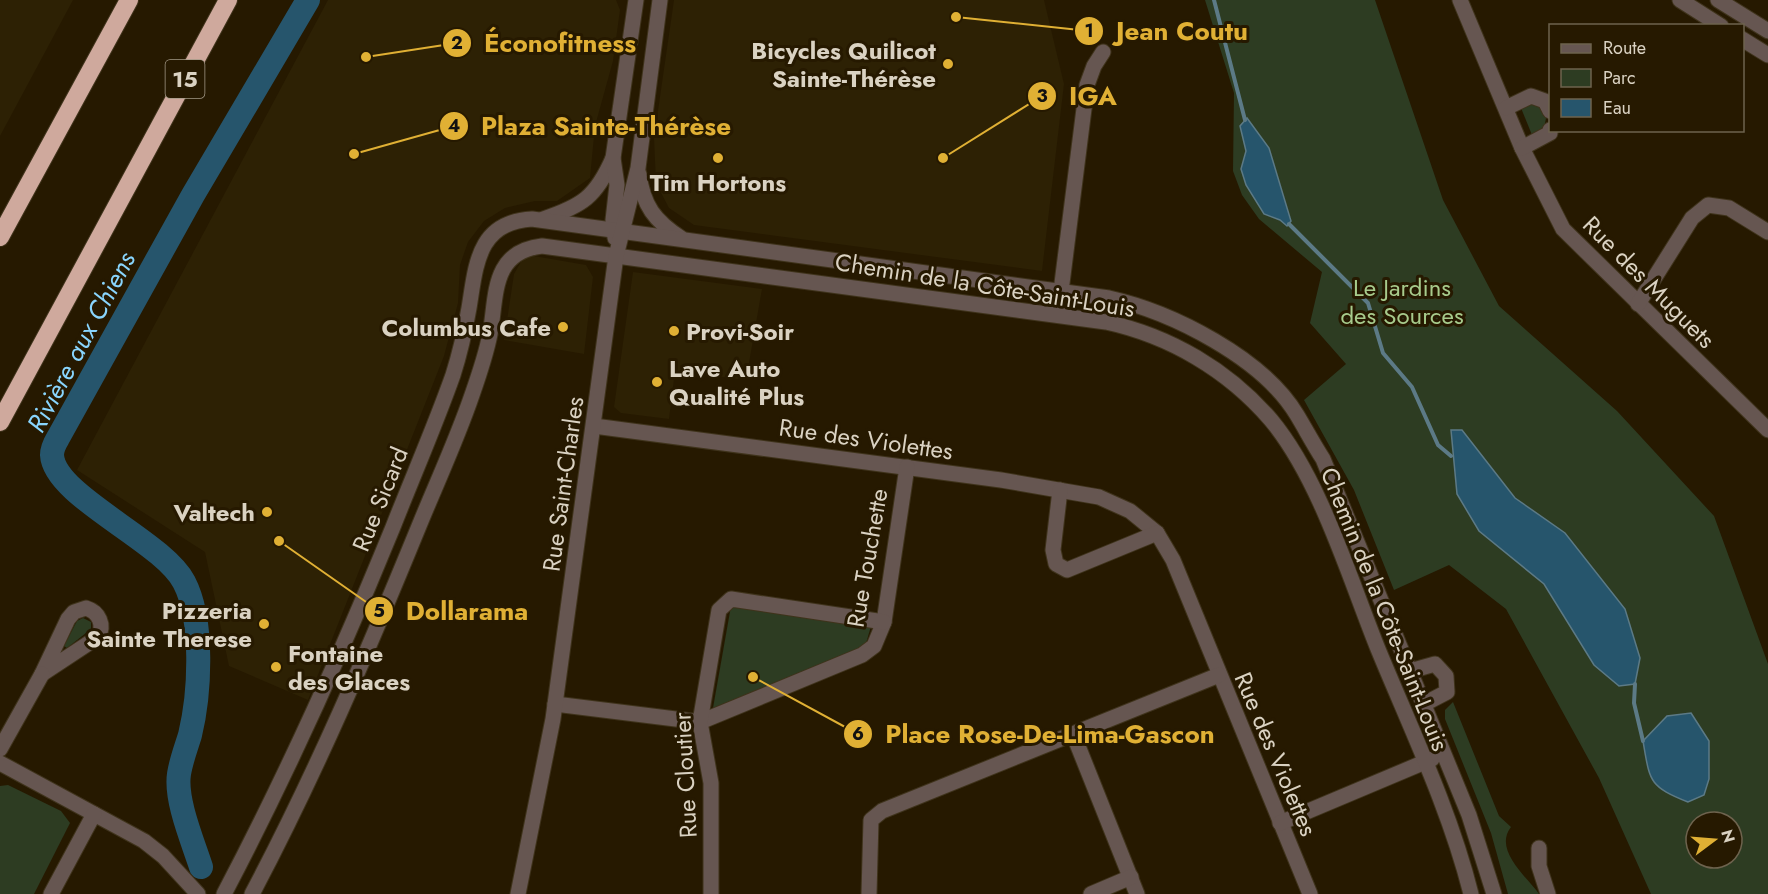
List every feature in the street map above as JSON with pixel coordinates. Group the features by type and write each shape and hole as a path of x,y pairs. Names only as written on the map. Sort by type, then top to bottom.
{"highway":[{"path":"0,237 129,0"},
{"name":"15","path":"0,422 228,0"}],"street":[{"name":"Rue Saint-Charles","path":"518,894 555,705 594,426 618,231 617,185 613,158 636,0"},
{"name":"Rue Saint-Charles","path":"618,231 638,168 660,0"},
{"name":"Rue des Muguets","path":"1460,0 1522,148 1563,229 1768,430"},
{"path":"1680,0 1718,24"},
{"path":"1718,0 1768,31"},
{"path":"1744,40 1767,52"},
{"path":"1058,315 1087,85 1094,66 1103,52"},
{"path":"1506,108 1531,96 1545,101 1549,108"},
{"path":"1522,148 1550,132"},
{"path":"540,220 571,209 586,200 600,186 613,158"},
{"path":"638,168 640,189 648,210 660,224 684,240"},
{"path":"1638,304 1692,218 1708,206 1729,208 1768,232"},
{"name":"Rue Sicard","path":"224,894 289,769 339,658 414,474 458,360 480,252 489,238 506,225 518,220 540,220 618,231"},
{"name":"Chemin de la Côte-Saint-Louis","path":"618,231 1061,290 1145,307 1194,328 1229,350 1286,401 1317,449 1336,488 1476,832 1494,894"},
{"name":"Rue Sicard","path":"252,894 298,806 362,667 436,484 481,370 490,335 497,284 506,264 522,252 542,246 616,256"},
{"name":"Chemin de la Côte-Saint-Louis","path":"616,256 1106,322 1146,333 1184,350 1217,371 1266,415 1302,466 1458,847 1471,894"},
{"path":"874,290 877,266"},
{"path":"1217,371 1229,350"},
{"name":"Rue des Violettes","path":"594,426 907,467 1060,490 1099,498 1130,511 1157,533 1173,560 1311,894"},
{"name":"Rue Touchette","path":"555,705 700,722 861,655 873,646 884,622 907,467"},
{"path":"414,474 436,484"},
{"path":"1060,490 1053,550 1056,564 1067,570 1157,533"},
{"name":"Rue Cloutier","path":"711,894 711,783 700,722 719,610 731,598 884,622"},
{"path":"339,658 362,667"},
{"name":"Chemin de la Côte-Saint-Louis","path":"1410,671 1435,664 1446,676 1447,692 1424,704"},
{"path":"0,749 42,674"},
{"path":"868,894 870,820 882,811 1074,736 1219,675"},
{"path":"1074,736 1137,894"},
{"path":"1280,822 1444,754"},
{"path":"0,763 152,847 198,894"},
{"path":"51,894 94,814"},
{"path":"1539,848 1539,866 1548,894"},
{"path":"1091,894 1131,877"}],"shaded area":[{"path":"0,0 73,0 0,136"},
{"path":"328,0 616,0 620,10 613,61 595,126 590,178 557,201 535,201 505,208 484,221 468,242 460,265 458,303 444,356 308,700 229,666 205,552 77,470"},
{"path":"674,0 1044,0 1064,84 1042,271 694,225 669,208 656,183 654,138"},
{"path":"534,256 586,265 593,277 584,354 504,340 514,274 522,260"},
{"path":"633,272 762,289 746,380 675,371 669,419 621,413 614,407"}],"green space":[{"name":"Le Jardins des Sources","path":"1205,0 1375,0 1443,200 1499,306 1617,411 1714,516 1768,664 1768,894 1651,894 1599,778 1506,609 1449,565 1394,590 1354,490 1304,400 1346,364 1310,323 1322,272 1259,219 1242,195 1233,171 1234,93","holes":["1247,118 1269,148 1291,220 1287,226 1280,220 1264,214 1241,169 1246,151","1451,430 1462,430 1515,498 1565,533 1594,665 1544,584 1479,531 1457,494"]},
{"path":"1530,104 1541,107 1546,118 1544,129 1532,135 1521,108"},
{"path":"731,606 871,626 865,647 713,708"},
{"path":"83,618 91,622 91,629 67,648 64,646 77,621"},
{"path":"1453,702 1499,816 1511,827 1506,845 1509,854 1539,894 1508,894 1491,833 1445,719 1445,710"},
{"path":"8,785 61,811 70,823 34,894 0,894 0,786"}],"water":[{"path":"1247,118 1269,148 1291,221 1287,226 1280,220 1264,214 1246,185 1241,169 1246,151 1240,126"},
{"path":"1451,430 1462,430 1515,498 1565,533 1625,609 1640,658 1635,684 1619,686 1594,665 1544,584 1479,531 1457,494"},
{"path":"1691,713 1709,741 1709,779 1704,795 1688,802 1665,791 1653,780 1647,765 1643,741 1667,716"}],"waterway":[{"name":"Rivière aux Chiens","path":"201,867 186,821 178,784 190,735 198,679 197,636 190,598 184,582 172,566 71,486 57,471 52,453 57,440 193,195 308,0"},
{"path":"1214,0 1245,120"},
{"path":"1289,224 1368,303 1383,353 1412,387 1438,445 1451,456"},
{"path":"1635,684 1634,703 1643,741"}],"place":[{"name":"Jean Coutu","path":"956,17"},
{"name":"Éconofitness","path":"366,57"},
{"name":"Bicycles Quilicot Sainte-Thérèse","path":"948,64"},
{"name":"Plaza Sainte-Thérèse","path":"354,154"},
{"name":"Tim Hortons","path":"718,158"},
{"name":"IGA","path":"943,158"},
{"name":"Columbus Cafe","path":"563,327"},
{"name":"Provi-Soir","path":"674,331"},
{"name":"Lave Auto Qualité Plus","path":"657,382"},
{"name":"Valtech","path":"267,512"},
{"name":"Dollarama","path":"279,541"},
{"name":"Pizzeria Sainte Therese","path":"264,624"},
{"name":"Fontaine des Glaces","path":"276,667"},
{"name":"Place Rose-De-Lima-Gascon","path":"753,677"}]}
